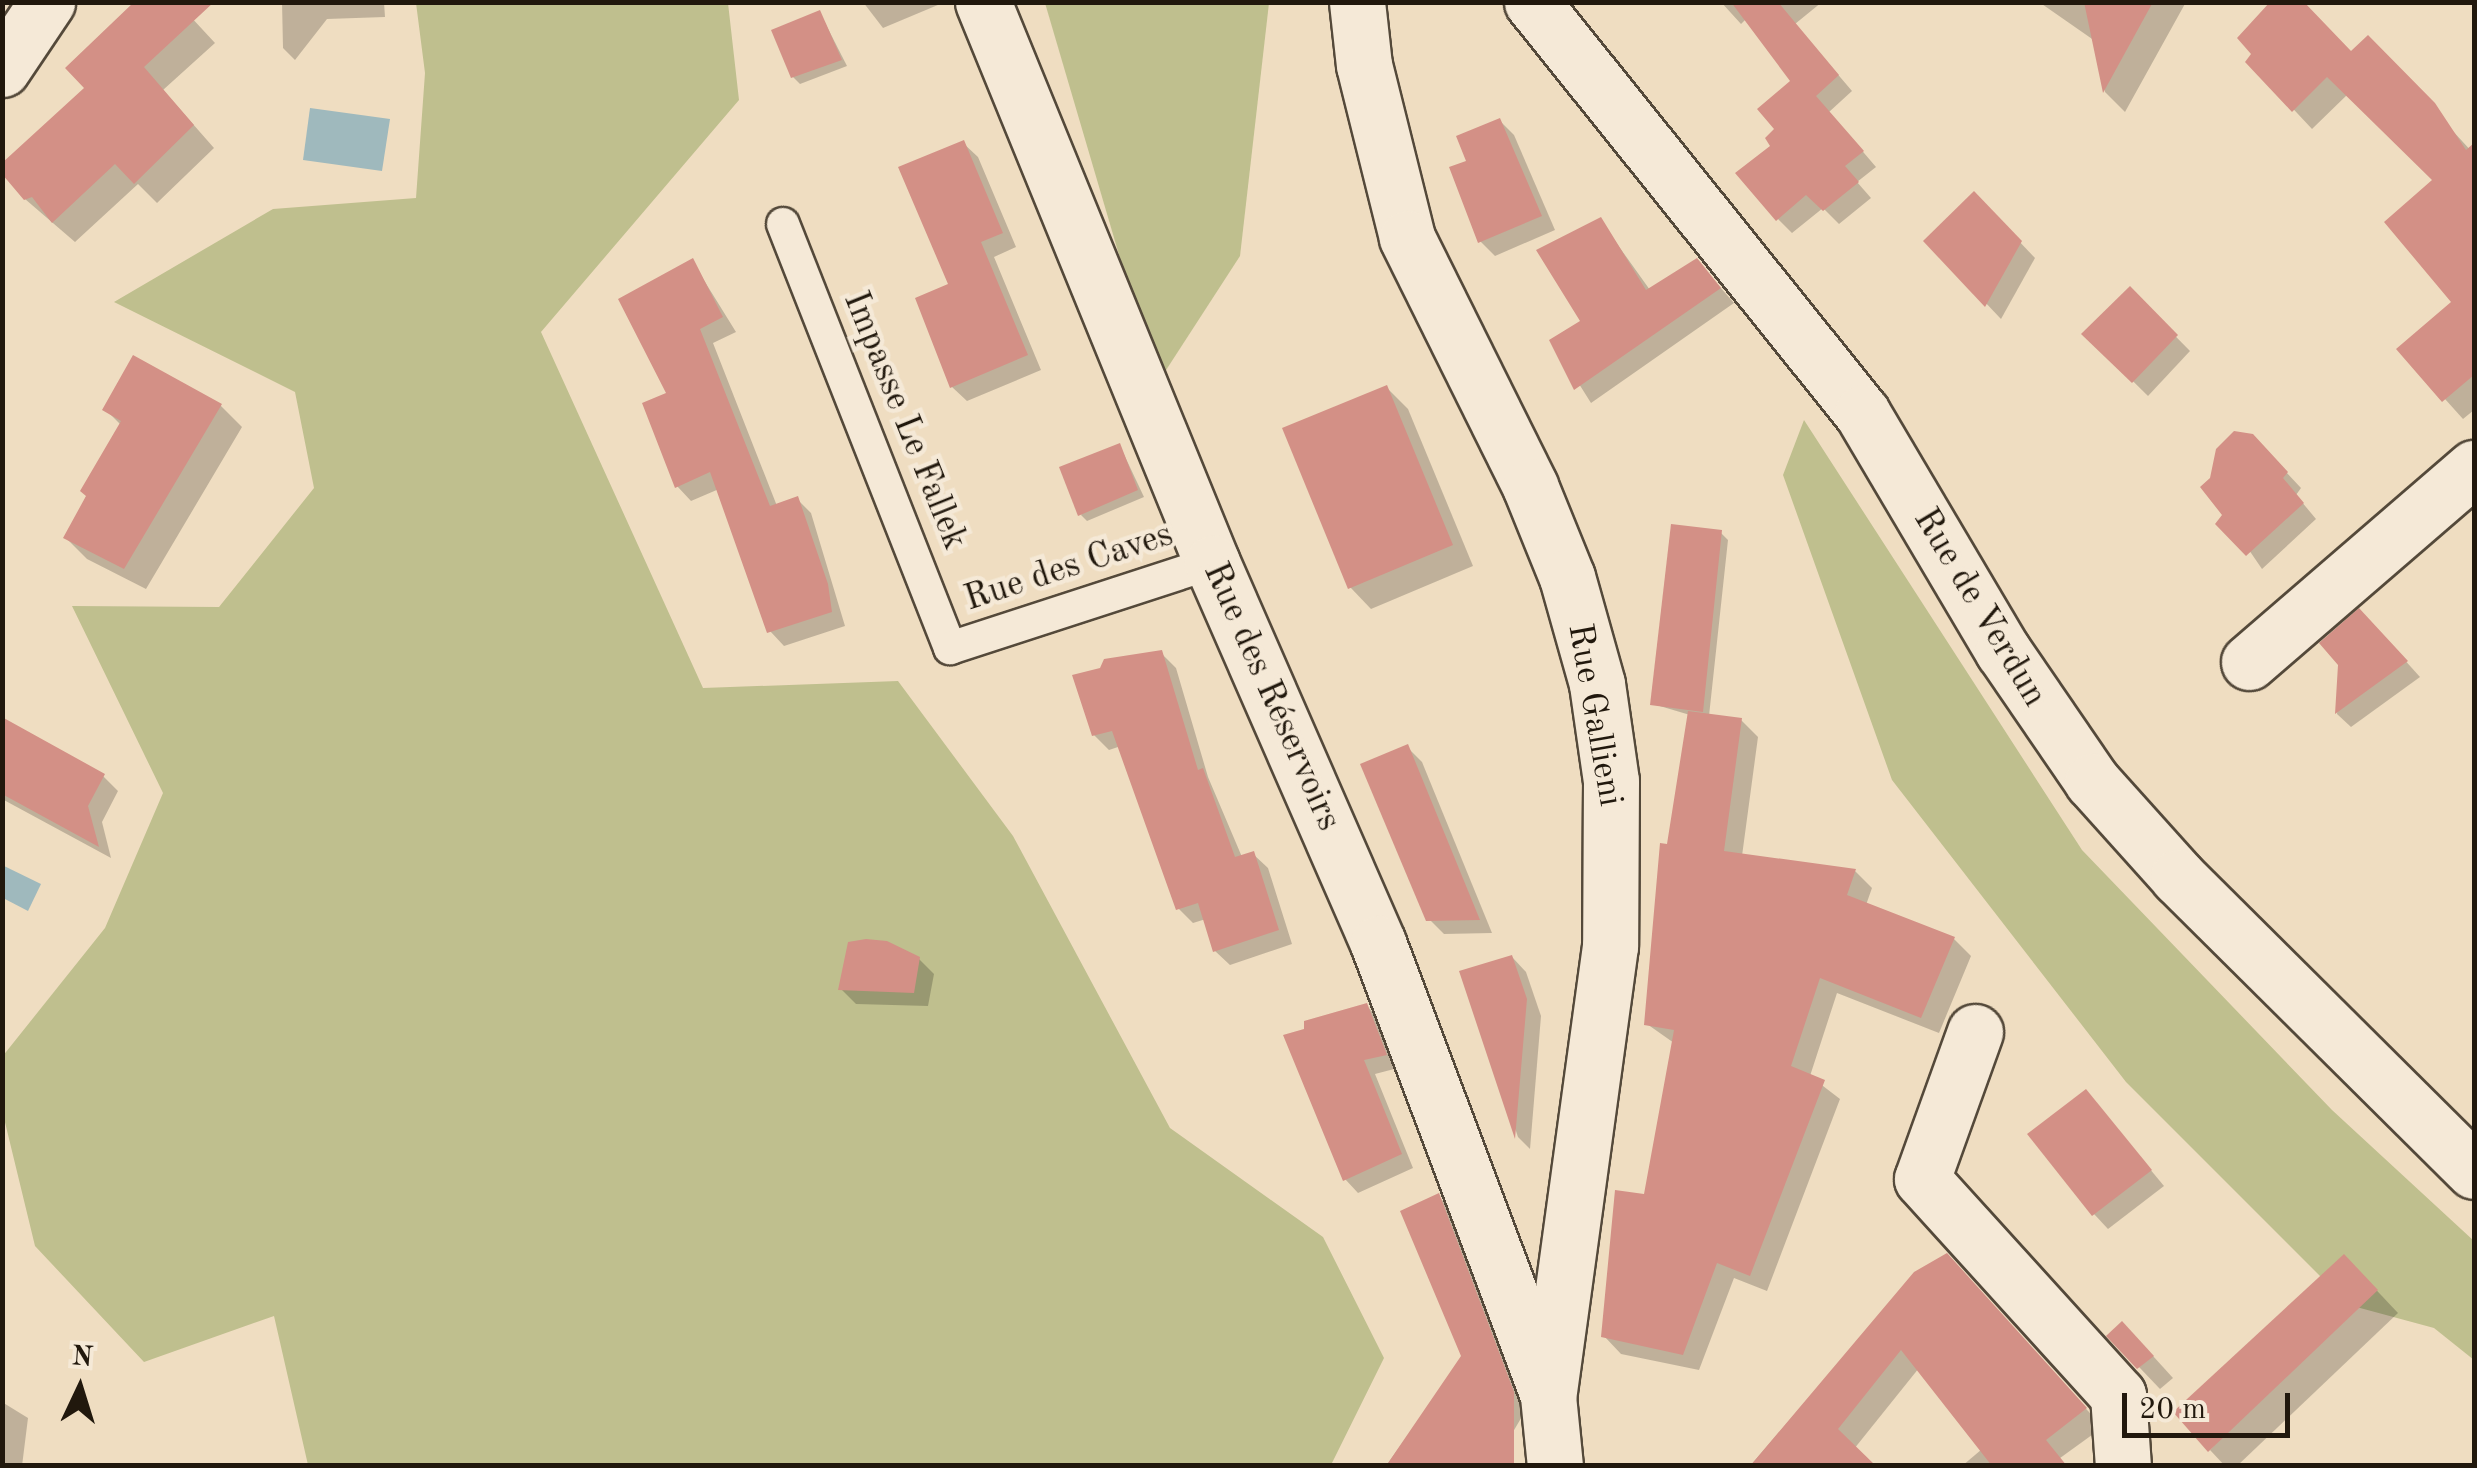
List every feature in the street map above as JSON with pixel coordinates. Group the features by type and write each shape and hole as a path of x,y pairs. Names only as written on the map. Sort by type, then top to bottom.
{"street":[{"path":"2,69 47,2"},
{"name":"Rue des Réservoirs","path":"983,2 1212,564 1378,943 1548,1396"},
{"name":"Rue Gallieni","path":"1357,2 1364,65 1407,238 1530,486 1568,577 1596,684 1611,781 1610,946 1548,1396 1554,1466"},
{"name":"Rue de Verdun","path":"1532,2 1862,413 2014,668 2092,781 2178,878 2474,1171"},
{"path":"2249,662 2474,468"},
{"path":"1975,1032 1922,1180 2118,1395 2123,1466"}],"lane":[{"name":"Impasse Le Fallek","path":"783,224 950,648"},
{"name":"Rue des Caves","path":"950,648 1212,564"}],"green space":[{"path":"416,3 728,3 739,100 541,332 703,688 898,681 1013,836 1170,1128 1323,1237 1384,1358 1331,1465 308,1465 274,1316 144,1362 35,1246 3,1114 2,1057 105,928 163,793 72,606 219,607 314,488 295,392 114,302 273,209 416,198 425,73"},
{"path":"1045,3 1269,3 1240,256 1157,384"},
{"path":"1804,420 2082,850 2332,1110 2474,1241 2474,1360 2434,1328 2349,1305 2126,1082 1892,780 1783,475"}],"water":[{"path":"310,108 390,119 382,171 303,160"},
{"path":"2,865 41,884 28,911 3,898"}],"building":[{"path":"134,2 214,2 144,67 194,125 134,184 115,164 52,223 32,197 24,200 2,174 2,163 84,88 65,68"},
{"path":"1731,2 1778,2 1839,75 1816,96 1864,151 1845,166 1859,182 1823,211 1806,195 1776,221 1735,173 1770,146 1765,138 1774,129 1757,109 1790,81"},
{"path":"2084,2 2153,2 2103,93"},
{"path":"2270,2 2304,2 2351,51 2368,35 2435,103 2466,150 2474,143 2474,375 2442,402 2396,349 2451,302 2384,222 2432,180 2327,77 2292,112 2245,62 2251,54 2237,38"},
{"path":"820,10 842,60 791,78 771,30"},
{"path":"1500,118 1542,216 1478,243 1449,167 1466,161 1456,136"},
{"path":"964,140 1003,233 981,242 1028,355 950,388 915,298 948,284 898,167"},
{"path":"1974,191 2022,241 1985,307 1923,241"},
{"path":"1601,217 1646,290 1697,258 1721,288 1574,390 1549,340 1580,321 1536,250"},
{"path":"693,258 723,317 700,329 770,506 798,496 828,584 832,612 767,633 710,472 675,488 642,403 666,393 618,299"},
{"path":"2130,286 2178,335 2132,383 2081,334"},
{"path":"133,355 222,404 124,569 63,538 86,496 80,491 121,421 102,410"},
{"path":"1387,385 1453,545 1348,589 1282,428"},
{"path":"2234,431 2253,434 2288,472 2283,478 2304,503 2246,556 2215,524 2222,515 2200,487 2210,478 2216,449"},
{"path":"1120,443 1138,490 1078,516 1059,467"},
{"path":"1671,524 1722,530 1703,712 1650,705"},
{"path":"2359,608 2408,661 2335,714 2338,665 2319,643"},
{"path":"1162,650 1198,770 1203,768 1235,857 1254,851 1279,930 1213,952 1198,903 1176,910 1112,731 1092,736 1072,675 1100,668 1104,659"},
{"path":"1688,711 1742,718 1724,851 1856,869 1847,895 1955,937 1921,1018 1820,978 1791,1066 1825,1080 1750,1276 1717,1263 1683,1355 1601,1337 1615,1190 1644,1194 1674,1030 1644,1025 1660,843 1667,844"},
{"path":"2,717 105,774 88,806 99,847 2,794"},
{"path":"1408,744 1480,920 1426,921 1360,764"},
{"path":"887,941 920,957 914,993 838,990 848,942"},
{"path":"1512,955 1527,999 1515,1139 1459,971"},
{"path":"1367,1003 1387,1055 1364,1060 1402,1154 1343,1181 1283,1035 1304,1029 1304,1021"},
{"path":"2086,1089 2152,1170 2092,1216 2027,1134"},
{"path":"1439,1193 1514,1392 1514,1466 1386,1466 1461,1356 1400,1211"},
{"path":"1947,1253 2087,1408 2046,1440 2067,1466 1992,1466 1901,1350 1838,1429 1876,1466 1750,1466 1914,1272"},
{"path":"2344,1254 2378,1290 2208,1452 2173,1412"},
{"path":"2122,1321 2154,1356 2137,1369 2106,1336"}]}
